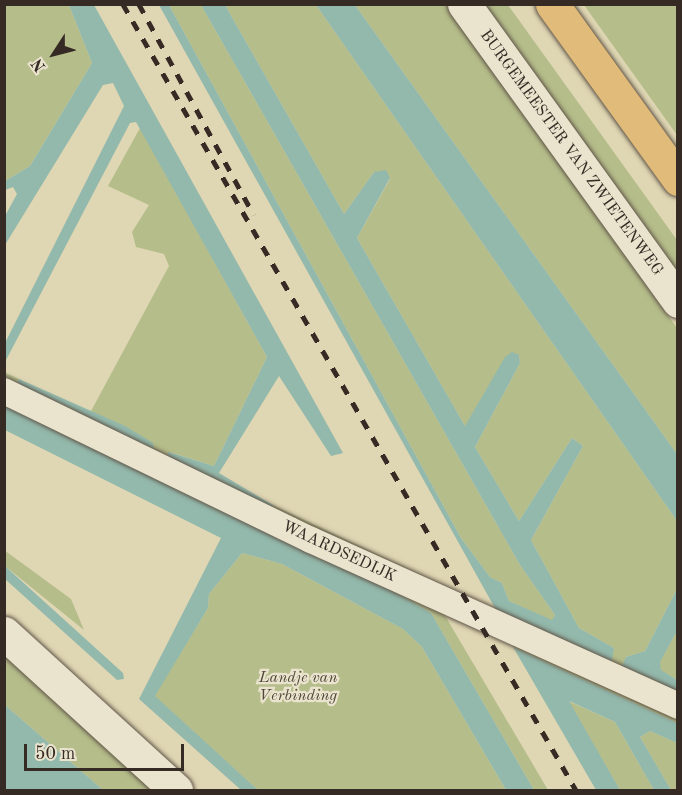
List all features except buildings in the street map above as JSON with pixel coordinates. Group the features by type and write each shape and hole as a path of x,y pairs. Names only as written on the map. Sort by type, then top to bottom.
{"highway":[{"path":"552,4 678,179"}],"main road":[{"name":"BURGEMEESTER VAN ZWIETENWEG","path":"464,4 678,301"},
{"path":"4,633 176,790"}],"street":[{"name":"WAARDSEDIJK","path":"4,391 311,540 678,706"}],"green space":[{"path":"5,5 69,5 92,63 30,166 5,181"},
{"path":"169,5 201,5 520,565 555,615 552,621 509,601 502,583 490,577 461,538"},
{"path":"225,5 316,5 677,521 677,589 645,651 626,657 677,699 677,723 513,647 496,610 603,664 614,648 579,628 531,540 583,446 572,438 519,521 475,447 520,363 519,356 465,426 357,238 390,179 374,172 344,214"},
{"path":"355,5 446,5 677,328 677,454"},
{"path":"480,5 508,5 677,240 677,278"},
{"path":"584,5 677,5 677,135"},
{"path":"140,128 267,357 214,466 170,452 271,511 273,505 421,575 548,790 534,790 431,613 371,578 5,403 4,372 19,379 15,385 153,443 90,413 169,266 164,254 136,247 132,232 149,205 108,186"},
{"path":"4,550 71,599 84,630 5,566"},
{"name":"Landje van Verbinding","path":"242,553 282,564 403,629 422,647 506,790 258,790 154,696 208,608 209,594"},
{"path":"677,631 677,680 660,670 660,661"},
{"path":"4,649 159,790 103,790 5,705"},
{"path":"568,701 615,722 654,790 620,790"},
{"path":"650,731 677,743 677,790 671,790 640,737"}],"water":[{"path":"69,5 94,5 343,453 331,456 279,376 219,473 273,505 271,511 166,457 169,452 214,466 267,357 136,122 130,123 5,362 5,343 124,106 113,83 103,85 5,245 5,216 17,194 13,187 5,190 5,181 30,166 92,63"},
{"path":"159,5 169,5 461,538 490,577 502,583 509,601 552,620 555,615 520,565 201,5 225,5 344,214 374,172 386,170 390,178 357,238 465,426 505,357 512,352 519,355 520,363 475,447 519,521 572,438 583,446 531,540 579,628 614,648 612,661 603,664 496,610"},
{"path":"316,5 355,5 677,454 677,521"},
{"path":"19,379 125,426 153,443 154,449 15,386"},
{"path":"4,403 371,578 431,613 534,790 506,790 422,647 403,629 282,564 242,553 209,594 208,608 155,696 258,790 241,790 139,699 221,538 5,430"},
{"path":"5,566 123,673 124,679 117,680 5,579"},
{"path":"677,589 677,631 660,662 661,670 677,680 677,699 621,668 626,657 645,651"},
{"path":"513,647 677,723 677,743 650,731 640,737 671,790 654,790 615,722 569,701 620,790 596,790"},
{"path":"5,705 103,790 5,790"}],"railway":[{"path":"123,4 576,790"},
{"path":"139,4 254,215"}]}
